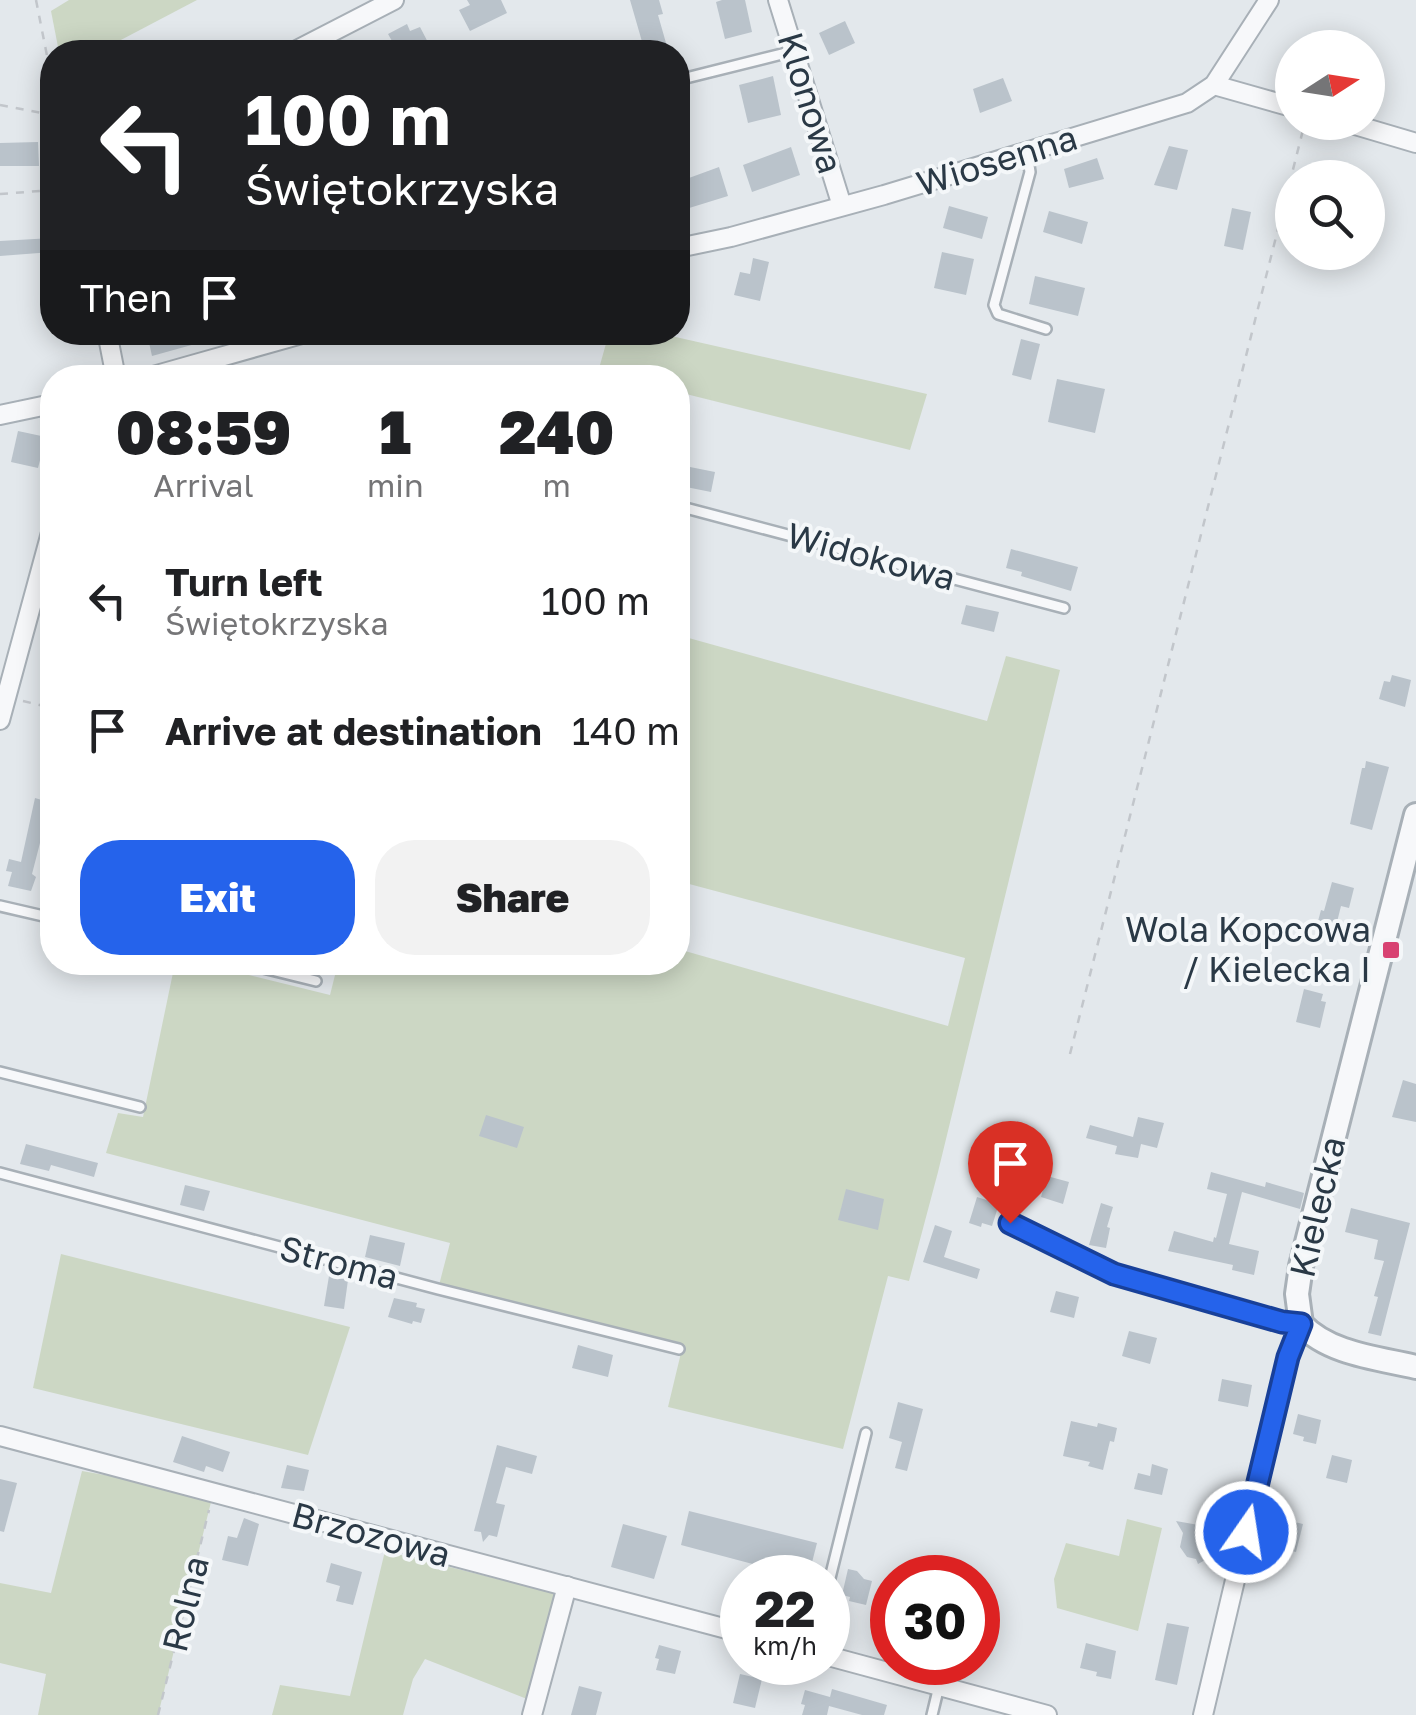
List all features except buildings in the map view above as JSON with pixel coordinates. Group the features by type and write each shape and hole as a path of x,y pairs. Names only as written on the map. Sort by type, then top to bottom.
{"street":[{"path":"316,40 394,0"},
{"name":"Klonowa","path":"778,0 842,206"},
{"name":"Wiosenna","path":"690,246 842,206 1187,103 1214,85 1269,0"},
{"path":"1214,85 1275,103"},
{"path":"1385,134 1416,143"},
{"path":"210,365 270,345"},
{"path":"0,415 40,407"},
{"path":"0,720 40,573"},
{"name":"Kielecka","path":"1203,1715 1288,1357 1301,1324 1297,1294 1301,1266 1416,815"},
{"path":"1010,1223 1114,1274 1301,1324 1320,1340 1340,1348 1416,1367"},
{"name":"Brzozowa","path":"0,1436 720,1627"},
{"path":"532,1715 566,1586"},
{"path":"850,1662 1047,1715"}],"lane":[{"path":"690,77 794,51"},
{"path":"1027,152 1030,172 994,304 998,314 1046,329"},
{"name":"Widokowa","path":"690,509 1064,608"},
{"path":"0,906 40,915"},
{"path":"291,975 316,981"},
{"path":"0,1072 140,1107"},
{"name":"Stroma","path":"0,1173 679,1349"},
{"path":"836,1555 866,1434"},
{"path":"932,1715 940,1686"}],"path":[{"path":"36,0 44,40"},
{"path":"0,105 40,112"},
{"path":"1070,1054 1300,140"},
{"path":"0,194 40,191"},
{"path":"6,697 40,705"},
{"name":"Rolna","path":"158,1715 213,1494"}],"green space":[{"path":"69,0 197,0 121,40 57,40 51,11"},
{"path":"690,340 927,394 910,450 690,395 690,365 600,365 606,345 690,345"},
{"path":"690,638 987,721 1006,656 1060,670 909,1281 888,1276 843,1449 668,1407 680,1357 678,1349 438,1289 450,1243 106,1153 118,1113 143,1117 173,975 249,975 330,995 335,975 690,975 690,952 948,1026 965,958 690,884"},
{"path":"61,1254 350,1327 308,1455 33,1388"},
{"path":"82,1471 213,1494 158,1715 38,1715 46,1674 0,1663 0,1583 51,1593"},
{"path":"1127,1519 1162,1528 1138,1631 1057,1608 1054,1579 1066,1543 1119,1556"},
{"path":"385,1551 555,1593 527,1699 425,1659 413,1679 403,1715 272,1715 280,1685 350,1696"}],"place":[{"name":"Wola Kopcowa / Kielecka I","path":"1391,950"}],"route":[{"path":"1010,1223 1114,1274 1301,1324 1288,1357 1246,1532"}]}
